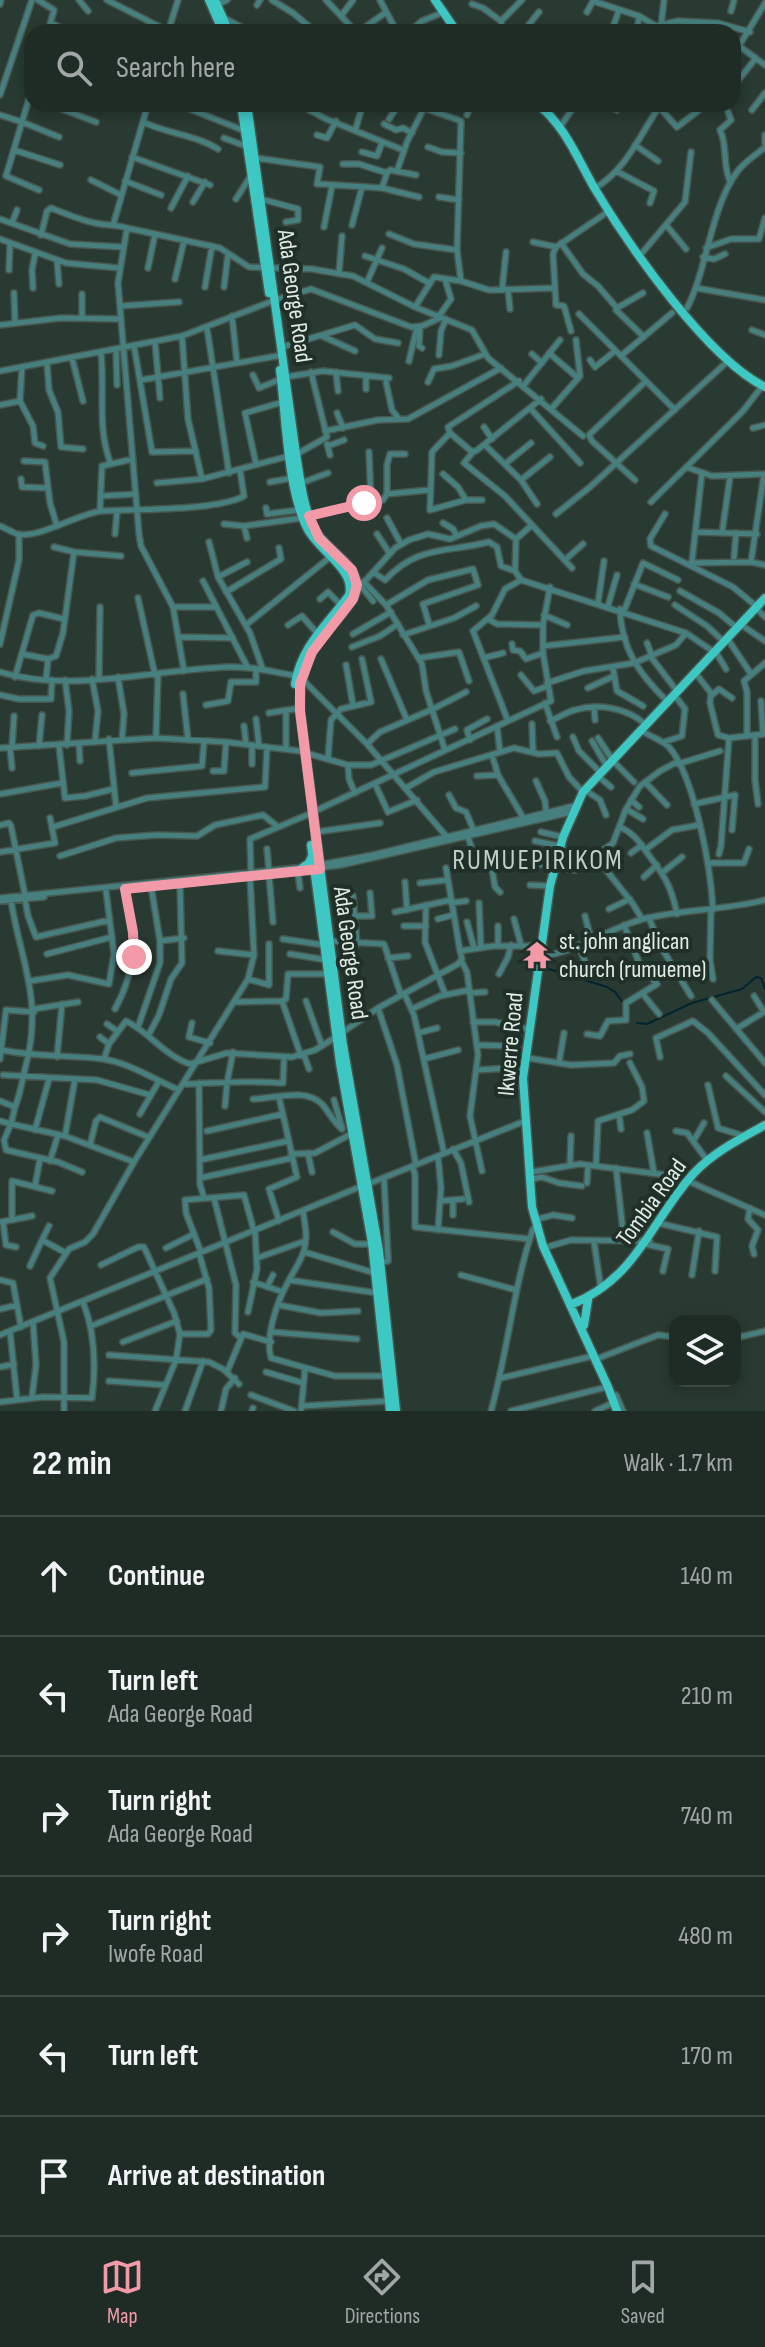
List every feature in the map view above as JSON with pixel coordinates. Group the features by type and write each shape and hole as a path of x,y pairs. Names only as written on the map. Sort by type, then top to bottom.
{"main road":[{"path":"433,0 448,24"},
{"path":"433,0 450,24"},
{"path":"214,2 226,24"},
{"path":"214,2 221,24"},
{"name":"Ada George Road","path":"244,112 268,270"},
{"name":"Ada George Road","path":"246,112 261,199 293,455"},
{"path":"547,112 642,253 729,358 764,384"},
{"path":"549,112 562,124 609,211 654,275 728,361 764,384"},
{"name":"Ada George Road","path":"283,378 284,402 304,515 313,539 346,572 350,581 349,595 317,633 303,657 290,710 302,752"},
{"name":"Ada George Road","path":"304,515 319,538 352,570 360,584 353,599 312,652 299,677 302,752 318,864"},
{"name":"Ikwerre Road","path":"561,848 571,812 606,767 762,607"},
{"name":"Ikwerre Road","path":"673,696 703,666"},
{"name":"Ikwerre Road","path":"571,812 550,886 526,1062 526,1095 538,1223 596,1357"},
{"name":"Ada George Road","path":"309,814 315,832 349,1129 366,1185 377,1263 389,1401 393,1411"},
{"path":"300,869 309,863 318,864"},
{"name":"Ikwerre Road","path":"556,866 526,1062 525,1121 532,1207 615,1402"},
{"name":"Ada George Road","path":"327,943 328,974 366,1185 393,1411"},
{"name":"Tombia Road","path":"575,1304 620,1280 708,1160 765,1127"},
{"name":"Tombia Road","path":"689,1182 719,1156 765,1127"},
{"name":"Tombia Road","path":"575,1304 620,1275 647,1243"},
{"path":"575,1304 584,1325"}],"street":[{"path":"26,24 35,0 54,10 51,23"},
{"path":"79,0 88,11"},
{"path":"107,0 153,24"},
{"path":"170,24 178,0"},
{"path":"214,2 227,0"},
{"path":"272,0 283,2 307,24"},
{"path":"326,0 349,24"},
{"path":"341,16 353,0"},
{"path":"380,0 392,24"},
{"path":"501,21 522,0"},
{"path":"661,24 664,0"},
{"path":"731,11 734,0"},
{"path":"587,12 593,1 657,24"},
{"path":"741,42 750,32 763,2"},
{"path":"472,4 483,8 502,24"},
{"path":"614,24 619,10"},
{"path":"529,24 539,12"},
{"path":"369,24 385,13"},
{"path":"419,24 439,14"},
{"path":"638,24 639,16"},
{"path":"223,18 235,24"},
{"path":"668,24 678,21 722,24"},
{"path":"741,28 750,32"},
{"path":"0,95 24,30"},
{"path":"741,50 765,65"},
{"path":"741,77 756,58"},
{"path":"752,110 765,93"},
{"path":"26,112 7,177 39,190"},
{"path":"69,112 96,122"},
{"path":"114,222 146,112"},
{"path":"197,112 245,131"},
{"path":"313,112 403,150"},
{"path":"355,131 360,112"},
{"path":"393,112 387,121 396,130 403,128 412,133"},
{"path":"397,171 403,150 422,112"},
{"path":"439,112 461,121 457,250 461,281"},
{"path":"562,124 570,112"},
{"path":"596,187 616,171 655,112"},
{"path":"665,112 677,127 694,112"},
{"path":"728,112 731,120 720,130 730,182"},
{"path":"0,115 59,137"},
{"path":"317,135 327,138 336,121"},
{"path":"143,122 162,131 199,139 218,149"},
{"path":"687,308 730,182 745,162 765,145 765,135"},
{"path":"224,138 248,147"},
{"path":"362,152 377,156 382,143"},
{"path":"635,145 658,161"},
{"path":"428,147 442,152 461,153"},
{"path":"14,150 60,165"},
{"path":"642,253 685,202 691,152"},
{"path":"132,157 208,183 193,202"},
{"path":"255,158 320,167 317,184 382,188 419,197"},
{"path":"343,164 359,164 387,173"},
{"path":"382,188 389,170 416,175"},
{"path":"616,171 654,191 650,203"},
{"path":"236,199 252,175"},
{"path":"171,208 188,176"},
{"path":"91,180 121,195"},
{"path":"125,181 161,195"},
{"path":"324,227 332,186"},
{"path":"352,225 362,187"},
{"path":"439,197 459,200"},
{"path":"261,199 298,209 298,220 286,222"},
{"path":"41,235 50,208 98,224 114,222 127,228 212,246 228,253 244,266 339,273 367,282 415,307 472,330 485,354 583,436"},
{"path":"12,223 17,210"},
{"path":"571,331 564,306 556,305 553,254 559,245 609,211"},
{"path":"706,248 731,239 759,239 765,218"},
{"path":"0,219 70,244 122,247"},
{"path":"667,226 686,249"},
{"path":"117,385 119,268 127,228"},
{"path":"148,268 155,234"},
{"path":"389,234 414,244 457,250"},
{"path":"339,273 342,236"},
{"path":"0,239 57,261 119,268"},
{"path":"175,279 184,240"},
{"path":"533,242 559,245 617,308 643,293"},
{"path":"9,270 10,243"},
{"path":"205,287 212,246"},
{"path":"367,282 382,248"},
{"path":"506,252 505,290 510,309"},
{"path":"224,287 228,253"},
{"path":"33,288 35,254"},
{"path":"703,257 714,259 725,254"},
{"path":"365,256 404,269 429,283"},
{"path":"57,261 59,284"},
{"path":"415,307 434,277 461,281 481,289 555,288"},
{"path":"439,355 442,317 451,299 445,279"},
{"path":"696,288 765,300"},
{"path":"0,371 182,336 311,289 418,327 442,317"},
{"path":"14,293 15,323"},
{"path":"600,293 644,337"},
{"path":"82,294 82,317"},
{"path":"120,306 179,302"},
{"path":"622,355 672,313"},
{"path":"579,314 675,410"},
{"path":"232,316 237,363"},
{"path":"0,325 82,317 120,319"},
{"path":"141,380 280,352 355,325 372,338 398,343"},
{"path":"418,327 419,346 422,348"},
{"path":"409,361 418,327"},
{"path":"207,328 229,473"},
{"path":"752,330 765,335"},
{"path":"321,335 355,351"},
{"path":"182,336 188,415 202,479"},
{"path":"473,452 450,433 448,427 522,383 560,340"},
{"path":"552,408 578,378 576,340"},
{"path":"155,342 160,398"},
{"path":"134,346 152,452 196,451"},
{"path":"120,349 141,546 173,607 184,671"},
{"path":"590,360 595,367 615,351"},
{"path":"101,353 101,423 104,447 110,462"},
{"path":"549,353 578,378"},
{"path":"428,382 434,369 485,354"},
{"path":"532,354 542,363"},
{"path":"72,358 83,401"},
{"path":"556,514 728,361"},
{"path":"47,363 49,390 58,412 62,448 83,449"},
{"path":"22,367 20,401 24,414 33,426 35,443 43,446"},
{"path":"325,431 378,420 402,420 502,368"},
{"path":"311,372 330,455"},
{"path":"253,375 259,388 283,378 311,372 336,372 388,380 391,407 402,420"},
{"path":"336,372 338,391"},
{"path":"366,377 366,389"},
{"path":"635,480 589,435 646,381"},
{"path":"651,502 743,411 764,384"},
{"path":"541,399 473,452 464,463 505,496 572,568"},
{"path":"0,405 20,401"},
{"path":"256,464 245,412 284,402"},
{"path":"530,408 580,463"},
{"path":"337,413 343,428"},
{"path":"753,428 765,425"},
{"path":"484,427 492,439"},
{"path":"450,433 432,452 431,510 466,500 482,500"},
{"path":"157,483 229,473 327,442 344,440"},
{"path":"505,464 531,443"},
{"path":"485,445 521,480 537,504"},
{"path":"369,452 371,502"},
{"path":"224,524 244,526 385,500 390,454 405,454"},
{"path":"521,480 550,457"},
{"path":"100,511 102,466 133,459"},
{"path":"24,461 45,462 50,503 57,526"},
{"path":"686,467 730,477 765,474 763,512 751,562"},
{"path":"0,526 19,534 57,526 100,511 137,512 241,498 244,492 240,470"},
{"path":"270,482 298,481 328,473"},
{"path":"691,562 702,473"},
{"path":"443,474 458,487 466,500"},
{"path":"722,533 730,477"},
{"path":"21,479 22,487 48,488"},
{"path":"387,494 429,490"},
{"path":"101,496 136,494"},
{"path":"266,508 267,514 304,515"},
{"path":"115,534 117,512"},
{"path":"665,514 655,529 650,545 691,562 762,607"},
{"path":"387,518 401,544"},
{"path":"443,523 453,529 457,536"},
{"path":"360,584 401,544 422,535 433,534 446,539 491,523 504,528 516,539"},
{"path":"532,525 516,539 515,571 521,580 686,633 715,653 726,669"},
{"path":"244,526 247,538"},
{"path":"695,532 757,534"},
{"path":"734,557 736,533"},
{"path":"0,644 19,560 19,534"},
{"path":"377,534 390,554"},
{"path":"206,705 228,701 230,683 256,682 260,670 246,625 218,577 209,542"},
{"path":"373,572 385,580 418,554 489,542 497,547 501,566 515,571"},
{"path":"565,560 583,544"},
{"path":"54,547 121,556"},
{"path":"226,592 280,559 279,548"},
{"path":"22,654 55,658 74,552"},
{"path":"246,625 329,558"},
{"path":"598,603 604,561"},
{"path":"218,577 247,562"},
{"path":"691,562 751,562 765,565"},
{"path":"673,696 652,687 634,663 625,637 622,610 643,563 678,580"},
{"path":"386,605 428,580 473,569 478,585 423,604 429,624"},
{"path":"608,606 617,575"},
{"path":"508,721 473,631 495,610 505,589 521,580"},
{"path":"203,581 248,668"},
{"path":"360,584 373,601"},
{"path":"360,584 386,605 419,658 445,751"},
{"path":"634,584 668,597"},
{"path":"64,1411 64,1342 50,1278 66,1253 93,1234 148,1137 248,979 254,955 249,841 552,700 543,653 544,615 550,587"},
{"path":"680,591 765,641"},
{"path":"320,599 328,592 341,605"},
{"path":"138,598 157,674 156,738"},
{"path":"675,605 726,641 751,674"},
{"path":"403,635 454,618 476,606"},
{"path":"99,678 100,607"},
{"path":"173,607 217,607"},
{"path":"353,634 391,612"},
{"path":"15,677 33,615 39,613 64,619"},
{"path":"544,615 567,625"},
{"path":"288,625 302,616 317,633"},
{"path":"488,619 497,624 543,625"},
{"path":"352,647 380,636 398,624"},
{"path":"521,675 534,691 584,671 634,663 676,645 686,633"},
{"path":"180,637 233,638"},
{"path":"543,646 625,637"},
{"path":"647,643 673,696 685,709 684,731 679,738 663,742"},
{"path":"512,644 513,650 520,651 526,659 543,653"},
{"path":"419,658 459,652 469,681"},
{"path":"484,658 503,653"},
{"path":"0,695 19,699 51,699 48,659"},
{"path":"328,758 329,724 337,713 353,705 371,702 362,659"},
{"path":"381,659 407,720"},
{"path":"747,736 744,681 765,663"},
{"path":"346,665 353,705"},
{"path":"0,672 15,677 65,680 248,668 299,677 367,744 447,837"},
{"path":"613,668 617,691 643,706"},
{"path":"697,675 711,696"},
{"path":"588,688 614,676"},
{"path":"118,677 124,714 122,739"},
{"path":"92,679 98,711 95,741"},
{"path":"65,680 69,711 63,745 62,783 66,799 113,789"},
{"path":"732,698 719,689 711,696 710,703 717,732 729,738 764,734 761,701"},
{"path":"367,744 380,732 466,692"},
{"path":"183,694 188,740"},
{"path":"545,703 557,737"},
{"path":"594,708 595,720"},
{"path":"269,713 290,710 286,749"},
{"path":"550,721 574,710 627,711 671,749 694,804 708,863 713,979"},
{"path":"39,746 42,715"},
{"path":"12,768 14,716"},
{"path":"252,764 256,719"},
{"path":"470,740 467,730 487,719"},
{"path":"532,724 533,751"},
{"path":"244,726 252,745"},
{"path":"497,726 500,752"},
{"path":"0,748 156,738 286,749 362,767 383,763 455,729"},
{"path":"755,735 758,804"},
{"path":"573,737 579,751 634,782"},
{"path":"719,854 729,738"},
{"path":"109,739 116,806"},
{"path":"595,739 611,787"},
{"path":"132,773 202,766 204,742"},
{"path":"213,771 224,771 226,742"},
{"path":"79,744 80,761"},
{"path":"53,827 147,798 265,787 267,747"},
{"path":"406,788 434,772 514,748 539,754 557,753 569,777 600,800 606,815"},
{"path":"595,856 612,845 626,809 645,782 678,763 720,751"},
{"path":"492,755 498,775 524,819"},
{"path":"348,765 349,779 355,793"},
{"path":"477,776 498,775"},
{"path":"536,781 545,801 546,813"},
{"path":"645,782 667,805"},
{"path":"0,794 62,783"},
{"path":"375,784 388,812 417,800"},
{"path":"449,795 456,808 466,812 474,831"},
{"path":"694,804 724,795 735,796 732,830"},
{"path":"631,800 639,807"},
{"path":"626,809 643,819"},
{"path":"0,900 300,869 546,813 571,812"},
{"path":"318,864 468,837 571,812"},
{"path":"60,856 116,838 197,836 215,825 263,815 277,826"},
{"path":"0,852 55,843 50,818"},
{"path":"315,832 380,823"},
{"path":"0,825 11,824 28,916 36,937 110,920"},
{"path":"631,853 672,830 699,825"},
{"path":"620,827 633,834 663,872 671,888 677,914"},
{"path":"541,832 563,837"},
{"path":"468,837 477,864 507,861 575,870"},
{"path":"535,841 595,856 646,918 691,996"},
{"path":"267,849 273,922"},
{"path":"708,863 744,863 749,849"},
{"path":"506,853 507,861"},
{"path":"663,872 682,857"},
{"path":"491,863 495,887 500,892"},
{"path":"644,877 657,865"},
{"path":"446,868 461,960 466,968 477,1045 477,1070 470,1109 482,1171"},
{"path":"300,869 300,888"},
{"path":"0,900 250,875"},
{"path":"420,883 448,880"},
{"path":"405,882 407,910"},
{"path":"148,1036 171,979 182,963 184,938 180,883"},
{"path":"530,885 550,886"},
{"path":"138,1027 159,967 160,941 151,886"},
{"path":"115,1009 128,981 134,957 125,889"},
{"path":"30,981 68,975 108,985 114,954 106,891"},
{"path":"356,916 372,916 370,893"},
{"path":"353,896 357,944"},
{"path":"609,909 630,899"},
{"path":"460,951 522,945 561,952 646,918 765,900"},
{"path":"11,901 34,1010 29,1054 4,1140 6,1150 82,1172"},
{"path":"395,912 466,901"},
{"path":"479,903 481,947"},
{"path":"426,905 426,945 445,994"},
{"path":"438,919 453,915"},
{"path":"585,916 591,939"},
{"path":"514,919 522,945"},
{"path":"467,922 474,948"},
{"path":"587,1034 600,1036 608,1021 626,1020 626,1003 657,983 640,965 624,925"},
{"path":"404,926 426,926"},
{"path":"498,926 498,945"},
{"path":"47,954 112,937"},
{"path":"160,941 184,938"},
{"path":"283,939 384,944 402,994 412,1009 424,1059 441,1154 438,1230"},
{"path":"248,979 269,985 269,944"},
{"path":"499,974 511,945"},
{"path":"578,945 590,973"},
{"path":"218,951 254,955"},
{"path":"290,954 327,960"},
{"path":"388,958 408,956"},
{"path":"104,1059 109,1044 126,1021 181,1061 190,1064 233,1052 284,1058 303,1055 461,960"},
{"path":"611,970 640,965"},
{"path":"236,1002 286,999 289,972 328,974"},
{"path":"412,1009 445,994 485,992"},
{"path":"642,993 659,1014"},
{"path":"736,1029 764,1012 754,996"},
{"path":"712,1000 765,1063"},
{"path":"282,1001 309,1069"},
{"path":"306,1001 322,1046"},
{"path":"0,1059 6,1010 34,1010 78,1002"},
{"path":"57,1057 62,1004"},
{"path":"378,1008 397,1065 414,1165 415,1227 530,1239"},
{"path":"660,1057 656,1038 693,1021 765,1095"},
{"path":"473,1022 495,1022 529,1029"},
{"path":"192,1023 189,1037 210,1043"},
{"path":"107,1024 117,1031"},
{"path":"418,1033 437,1028"},
{"path":"559,1063 564,1033"},
{"path":"100,1037 109,1044"},
{"path":"477,1045 518,1049"},
{"path":"2,1050 104,1059 145,1073 179,1090"},
{"path":"424,1059 458,1050"},
{"path":"225,1106 233,1052"},
{"path":"477,1070 526,1062 601,1065 614,1063 620,1056 630,1054"},
{"path":"184,1084 256,1080 283,1083 284,1058"},
{"path":"596,1166 598,1121 644,1101 642,1087 630,1063"},
{"path":"3,1075 106,1081 150,1095"},
{"path":"726,1076 765,1112"},
{"path":"35,1130 49,1079"},
{"path":"50,1161 62,1135 75,1079"},
{"path":"140,1114 159,1081"},
{"path":"199,1083 200,1178 204,1198"},
{"path":"708,1085 718,1128 745,1136"},
{"path":"279,1097 297,1177 269,1190 279,1221"},
{"path":"253,1099 311,1097 323,1106 338,1127 349,1129"},
{"path":"334,1100 349,1129"},
{"path":"0,1101 15,1107"},
{"path":"207,1131 283,1114"},
{"path":"619,1114 621,1129"},
{"path":"90,1145 96,1121 100,1117 148,1137"},
{"path":"0,1121 62,1135 134,1162"},
{"path":"0,1335 525,1121"},
{"path":"694,1140 704,1123"},
{"path":"200,1178 319,1151 349,1129"},
{"path":"676,1131 687,1133 708,1160"},
{"path":"647,1133 654,1173"},
{"path":"570,1164 571,1136"},
{"path":"200,1160 288,1141"},
{"path":"440,1201 466,1200 461,1163 453,1149"},
{"path":"308,1153 312,1172"},
{"path":"35,1186 40,1159"},
{"path":"532,1175 570,1164 672,1176 765,1215"},
{"path":"532,1175 554,1179 559,1183 585,1185 588,1165"},
{"path":"616,1168 624,1240"},
{"path":"377,1263 387,1262 388,1258 384,1178"},
{"path":"12,1219 11,1182 52,1191"},
{"path":"180,1334 210,1332 207,1279 184,1201 244,1195 254,1231 257,1258 248,1312"},
{"path":"214,1198 236,1285 235,1333 241,1338"},
{"path":"453,1200 453,1215"},
{"path":"750,1208 748,1219 758,1230 752,1246 754,1254"},
{"path":"303,1212 304,1252 283,1292 272,1332 271,1358 335,1376 387,1376"},
{"path":"491,1411 501,1378 516,1290 530,1239 538,1223 553,1215 572,1218"},
{"path":"16,1247 6,1245 1,1222 32,1216"},
{"path":"660,1224 714,1235 718,1239 715,1271"},
{"path":"30,1266 49,1226"},
{"path":"692,1275 699,1231"},
{"path":"333,1232 355,1244 372,1244"},
{"path":"166,1248 194,1234"},
{"path":"42,1240 66,1253"},
{"path":"547,1247 566,1240 647,1243 668,1249 663,1271"},
{"path":"257,1258 306,1241"},
{"path":"594,1242 601,1289"},
{"path":"101,1265 142,1246 177,1321 180,1334 176,1360 155,1411"},
{"path":"304,1252 376,1274"},
{"path":"267,1287 273,1275"},
{"path":"461,1275 516,1290"},
{"path":"91,1326 207,1279"},
{"path":"0,1280 13,1283 21,1327"},
{"path":"289,1280 378,1293"},
{"path":"253,1282 283,1292"},
{"path":"0,1402 32,1397 92,1398 91,1326 83,1302"},
{"path":"0,1309 17,1305"},
{"path":"279,1305 321,1313 358,1311"},
{"path":"123,1342 177,1321"},
{"path":"32,1397 36,1365 33,1322"},
{"path":"10,1331 17,1399"},
{"path":"741,1337 765,1331"},
{"path":"272,1332 357,1339"},
{"path":"227,1372 245,1334 271,1342"},
{"path":"501,1378 596,1357 658,1335 669,1336"},
{"path":"109,1355 213,1363 237,1381 226,1389 221,1411"},
{"path":"185,1411 203,1361"},
{"path":"0,1367 14,1364"},
{"path":"305,1369 302,1409 389,1401"},
{"path":"266,1372 303,1383"},
{"path":"109,1381 165,1385"},
{"path":"251,1395 273,1408 294,1411"},
{"path":"513,1411 615,1402"},
{"path":"595,1411 615,1402"}],"waterway":[{"path":"549,969 607,987 624,1004"},
{"path":"637,1023 647,1024 692,1003 742,989 756,977 761,978 765,989"}],"place":[{"name":"st. john anglican church (rumueme)","path":"537,955"}],"district":[{"name":"RUMUEPIRIKOM","path":"538,859"}],"route":[{"path":"134,957 125,889 320,869 300,711 300,684 312,652 353,599 357,585 352,570 319,538 309,516 364,503"}]}
